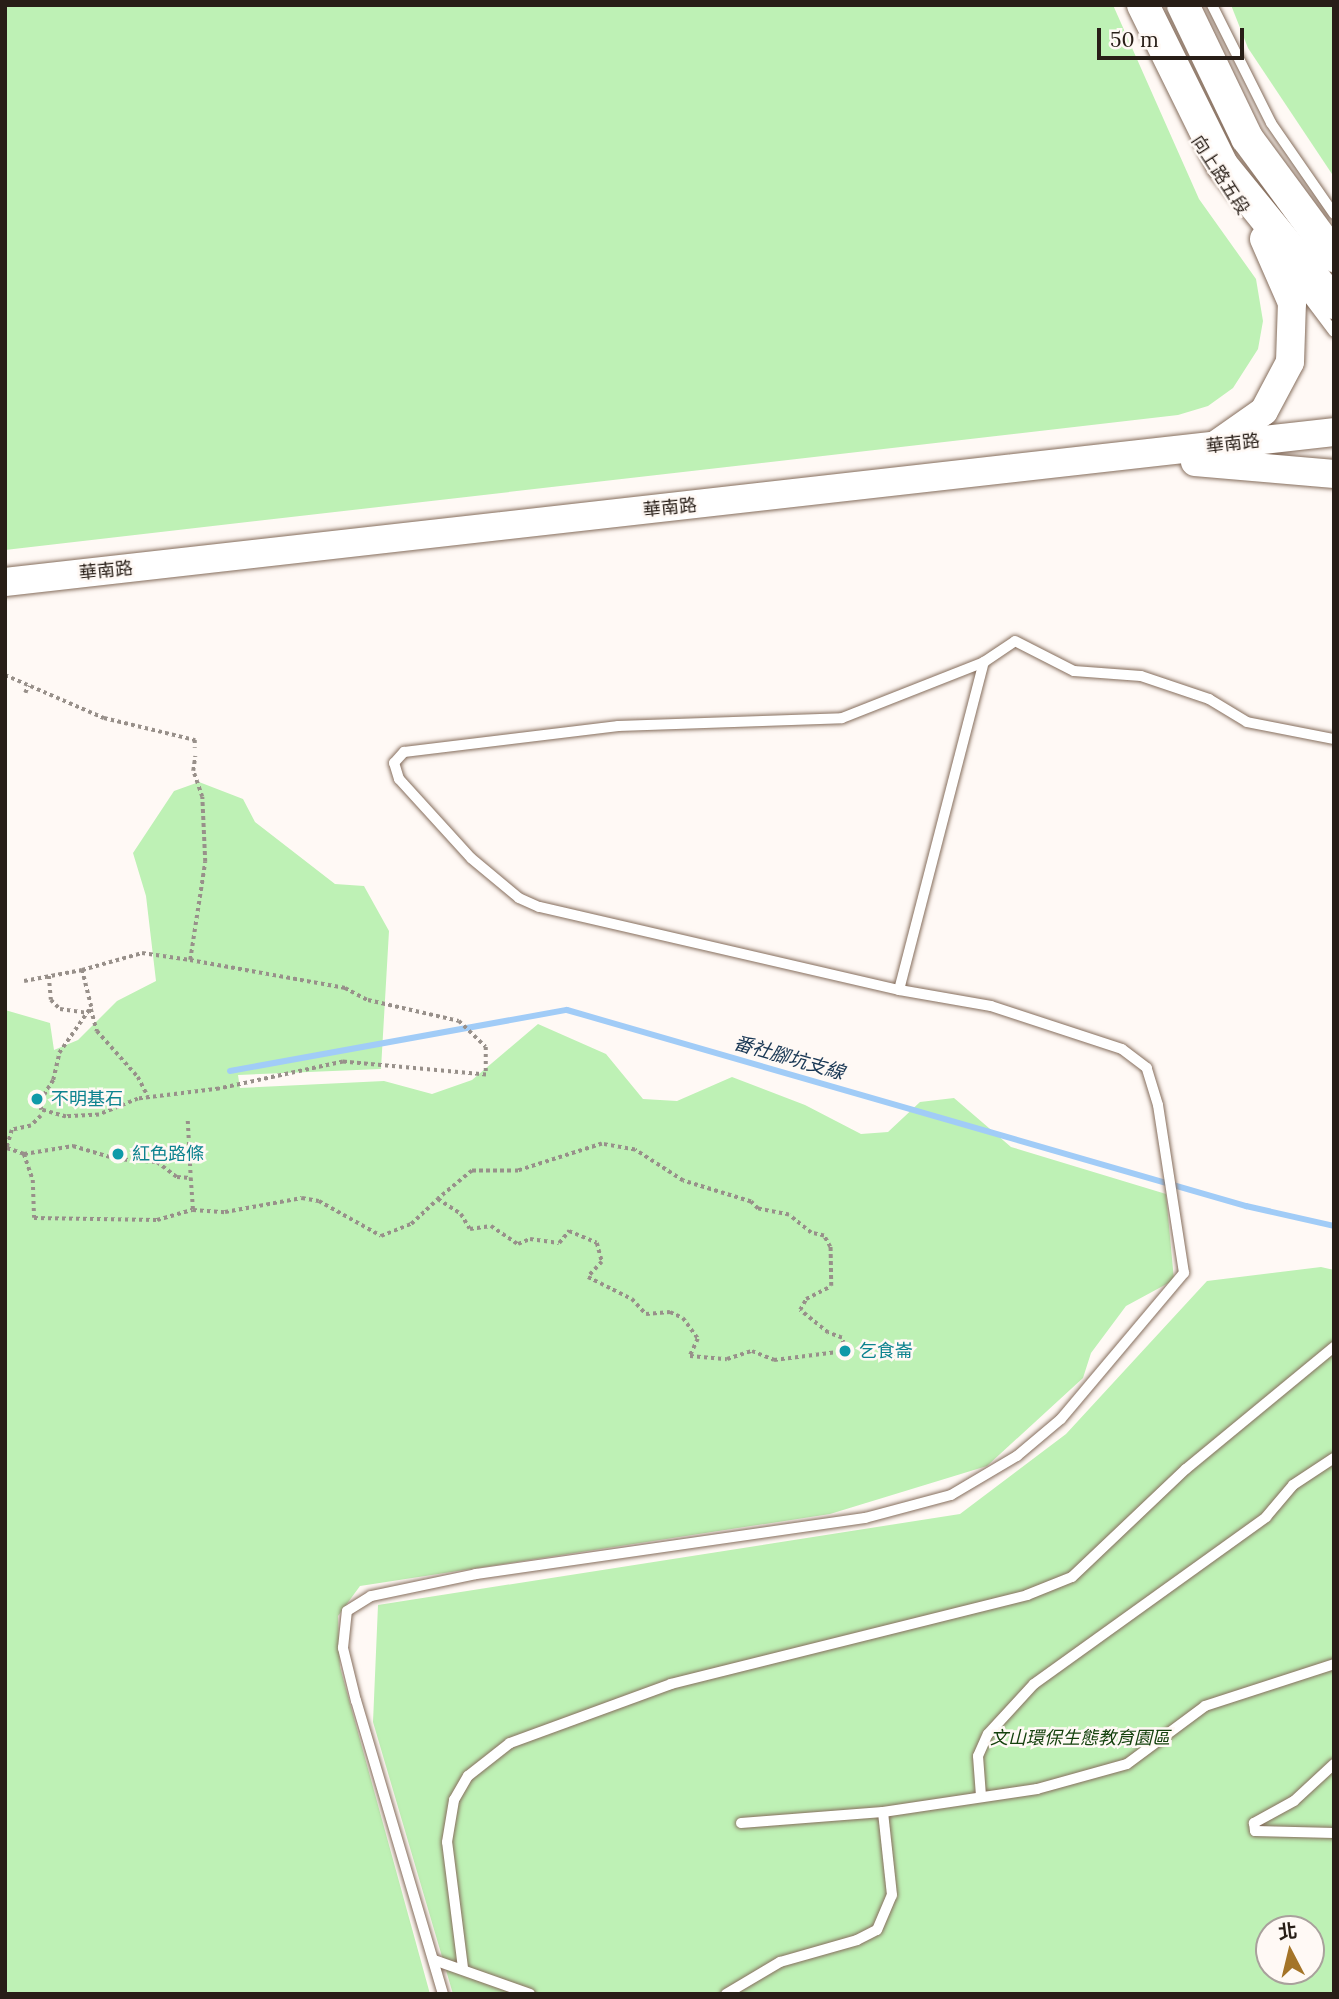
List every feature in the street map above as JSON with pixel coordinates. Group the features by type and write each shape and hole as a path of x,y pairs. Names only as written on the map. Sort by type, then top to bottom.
{"main road":[{"name":"向上路五段","path":"1143,5 1222,165 1334,303"},
{"path":"1183,5 1247,138 1334,256"}],"street":[{"path":"1214,447 1264,411 1290,362 1292,303 1264,239"},
{"name":"華南路","path":"5,582 1334,432"},
{"path":"1097,460 1220,463 1334,474"}],"lane":[{"path":"1212,5 1271,123 1334,214"},
{"name":"向上路五段","path":"1184,118 1212,166 1334,332"},
{"path":"443,1994 353,1688 343,1648 347,1611 371,1595 476,1574 865,1518 951,1495 1017,1457 1061,1419 1184,1273 1158,1105 1147,1068 1122,1049 991,1006 899,990 552,910 520,898 471,858 399,779 394,763 397,755 618,726 842,718 984,662 1015,641 1074,671 1141,677 1209,699 1247,722 1334,739"},
{"path":"899,990 984,662"},
{"path":"463,1968 447,1842 453,1801 468,1776 510,1743 671,1684 1027,1595 1072,1577 1186,1469 1334,1347"},
{"path":"981,1796 978,1756 988,1734 1034,1684 1266,1517 1293,1485 1334,1458"},
{"path":"741,1823 883,1812 1037,1789 1128,1764 1205,1706 1334,1664"},
{"path":"1334,1764 1294,1801 1254,1823 1255,1831 1334,1833"},
{"path":"726,1994 780,1962 857,1940 877,1930 892,1895 883,1812"},
{"path":"434,1960 463,1968 530,1994"}],"path":[{"path":"5,675 104,718 195,740 195,748"},
{"path":"25,693 30,687"},
{"path":"190,960 205,862 202,797 193,771 195,756"},
{"path":"24,981 82,970 142,953 345,988 368,1000 459,1021 486,1047 486,1075 343,1062 148,1098 99,1115 66,1116 41,1110 40,1101 53,1080 59,1053 91,1007"},
{"path":"82,970 97,1031 138,1077 148,1098"},
{"path":"49,976 51,1000 60,1009 88,1013"},
{"path":"41,1116 6,1139 7,1148 24,1154 73,1146 117,1158 157,1162 177,1177 191,1178"},
{"path":"188,1121 193,1210"},
{"path":"24,1154 33,1180 34,1218 157,1220 193,1210 225,1212 302,1198 319,1200 381,1236 411,1224 438,1199 472,1171 518,1171 602,1144 635,1150 683,1181 714,1189 758,1209 789,1215 811,1233 824,1236 830,1247 831,1286 806,1299 800,1310 828,1333 842,1338 845,1351 774,1360 752,1350 727,1359 690,1356 698,1339 683,1318 670,1312 646,1314 632,1299 588,1277 602,1262 597,1243 569,1231 559,1243 530,1239 518,1244 491,1226 470,1229 461,1214 438,1199"}],"green space":[{"path":"5,5 1113,5 1199,199 1256,279 1263,321 1258,349 1233,388 1208,406 1178,415 5,550"},
{"path":"1231,5 1334,5 1334,177 1248,48"},
{"path":"199,782 243,799 255,822 335,884 364,886 389,931 381,1069 238,1075 240,1088 384,1081 432,1094 472,1080 538,1024 606,1054 643,1099 677,1101 732,1077 805,1105 861,1134 888,1132 920,1102 954,1098 1011,1147 1166,1194 1174,1280 1126,1306 1091,1353 1083,1378 987,1466 830,1514 360,1586 338,1616 340,1667 430,1994 5,1994 5,1010 50,1023 54,1050 78,1040 117,1001 156,981 146,896 133,853 174,791"},
{"name":"文山環保生態教育園區","path":"1321,1267 1334,1270 1334,1994 453,1994 373,1722 378,1605 960,1514 1066,1434 1207,1281"}],"waterway":[{"name":"番社腳坑支線","path":"230,1071 567,1010 1246,1206 1334,1226"}],"place":[{"name":"不明基石","path":"37,1099"},
{"name":"紅色路條","path":"118,1154"},
{"name":"乞食崙","path":"845,1351"}]}
